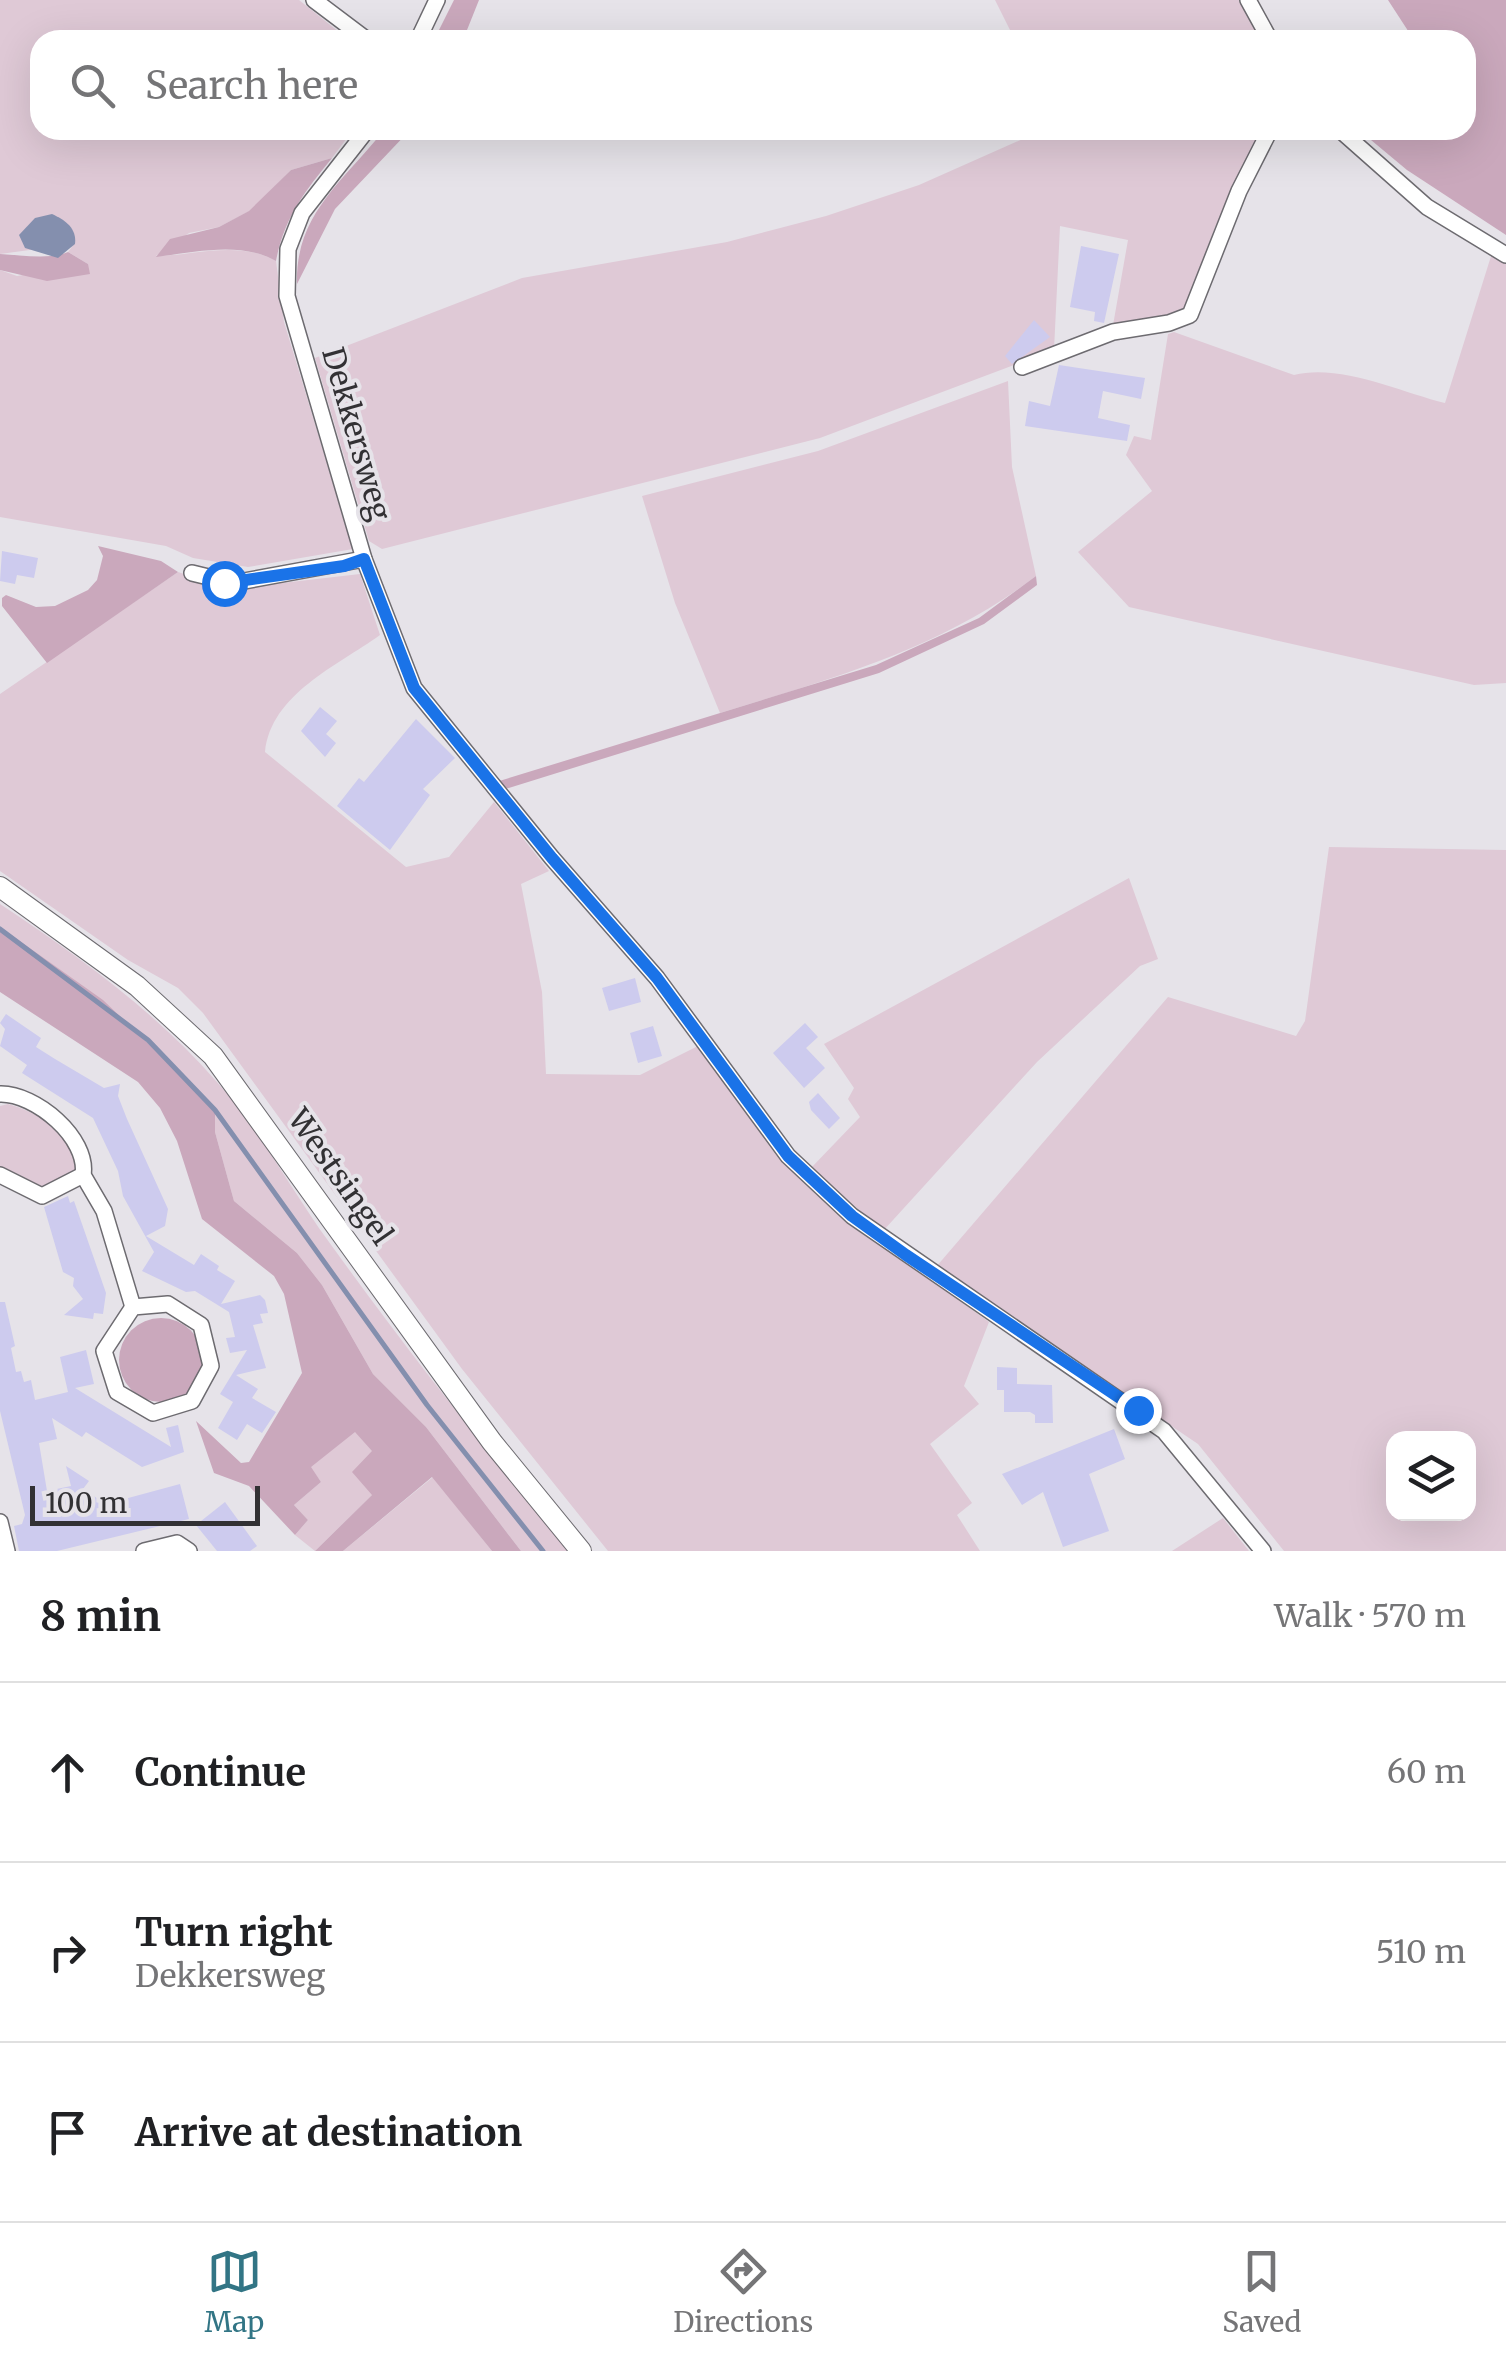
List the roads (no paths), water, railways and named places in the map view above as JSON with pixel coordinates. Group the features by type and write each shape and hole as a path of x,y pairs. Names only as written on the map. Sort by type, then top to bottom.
{"main road":[{"name":"Westsingel","path":"0,887 137,986 213,1056 492,1442 581,1551"}],"street":[{"path":"314,0 354,30"},
{"path":"423,30 437,0"},
{"path":"1248,0 1264,30"},
{"name":"Dekkersweg","path":"359,140 302,212 288,249 287,296 364,559 414,688 552,858 657,978 788,1156 852,1216 1164,1431 1263,1551"},
{"path":"1022,366 1113,332 1190,315 1238,191 1265,140"},
{"path":"1351,140 1427,207 1506,255"},
{"path":"192,573 233,582 364,559"},
{"path":"0,1094 11,1094 63,1125 78,1140 85,1162 83,1175 104,1211 133,1307"},
{"path":"0,1175 42,1196 83,1175"},
{"path":"168,1304 201,1325 211,1366 192,1400 153,1412 117,1392 104,1351 133,1307 168,1304"},
{"path":"0,1522 7,1551"},
{"path":"144,1551 177,1543 189,1551"}],"water":[{"path":"52,214 69,225 75,238 75,244 58,258 25,248 19,235 35,218"}],"waterway":[{"path":"0,929 148,1040 215,1110 427,1405 543,1551"}]}
